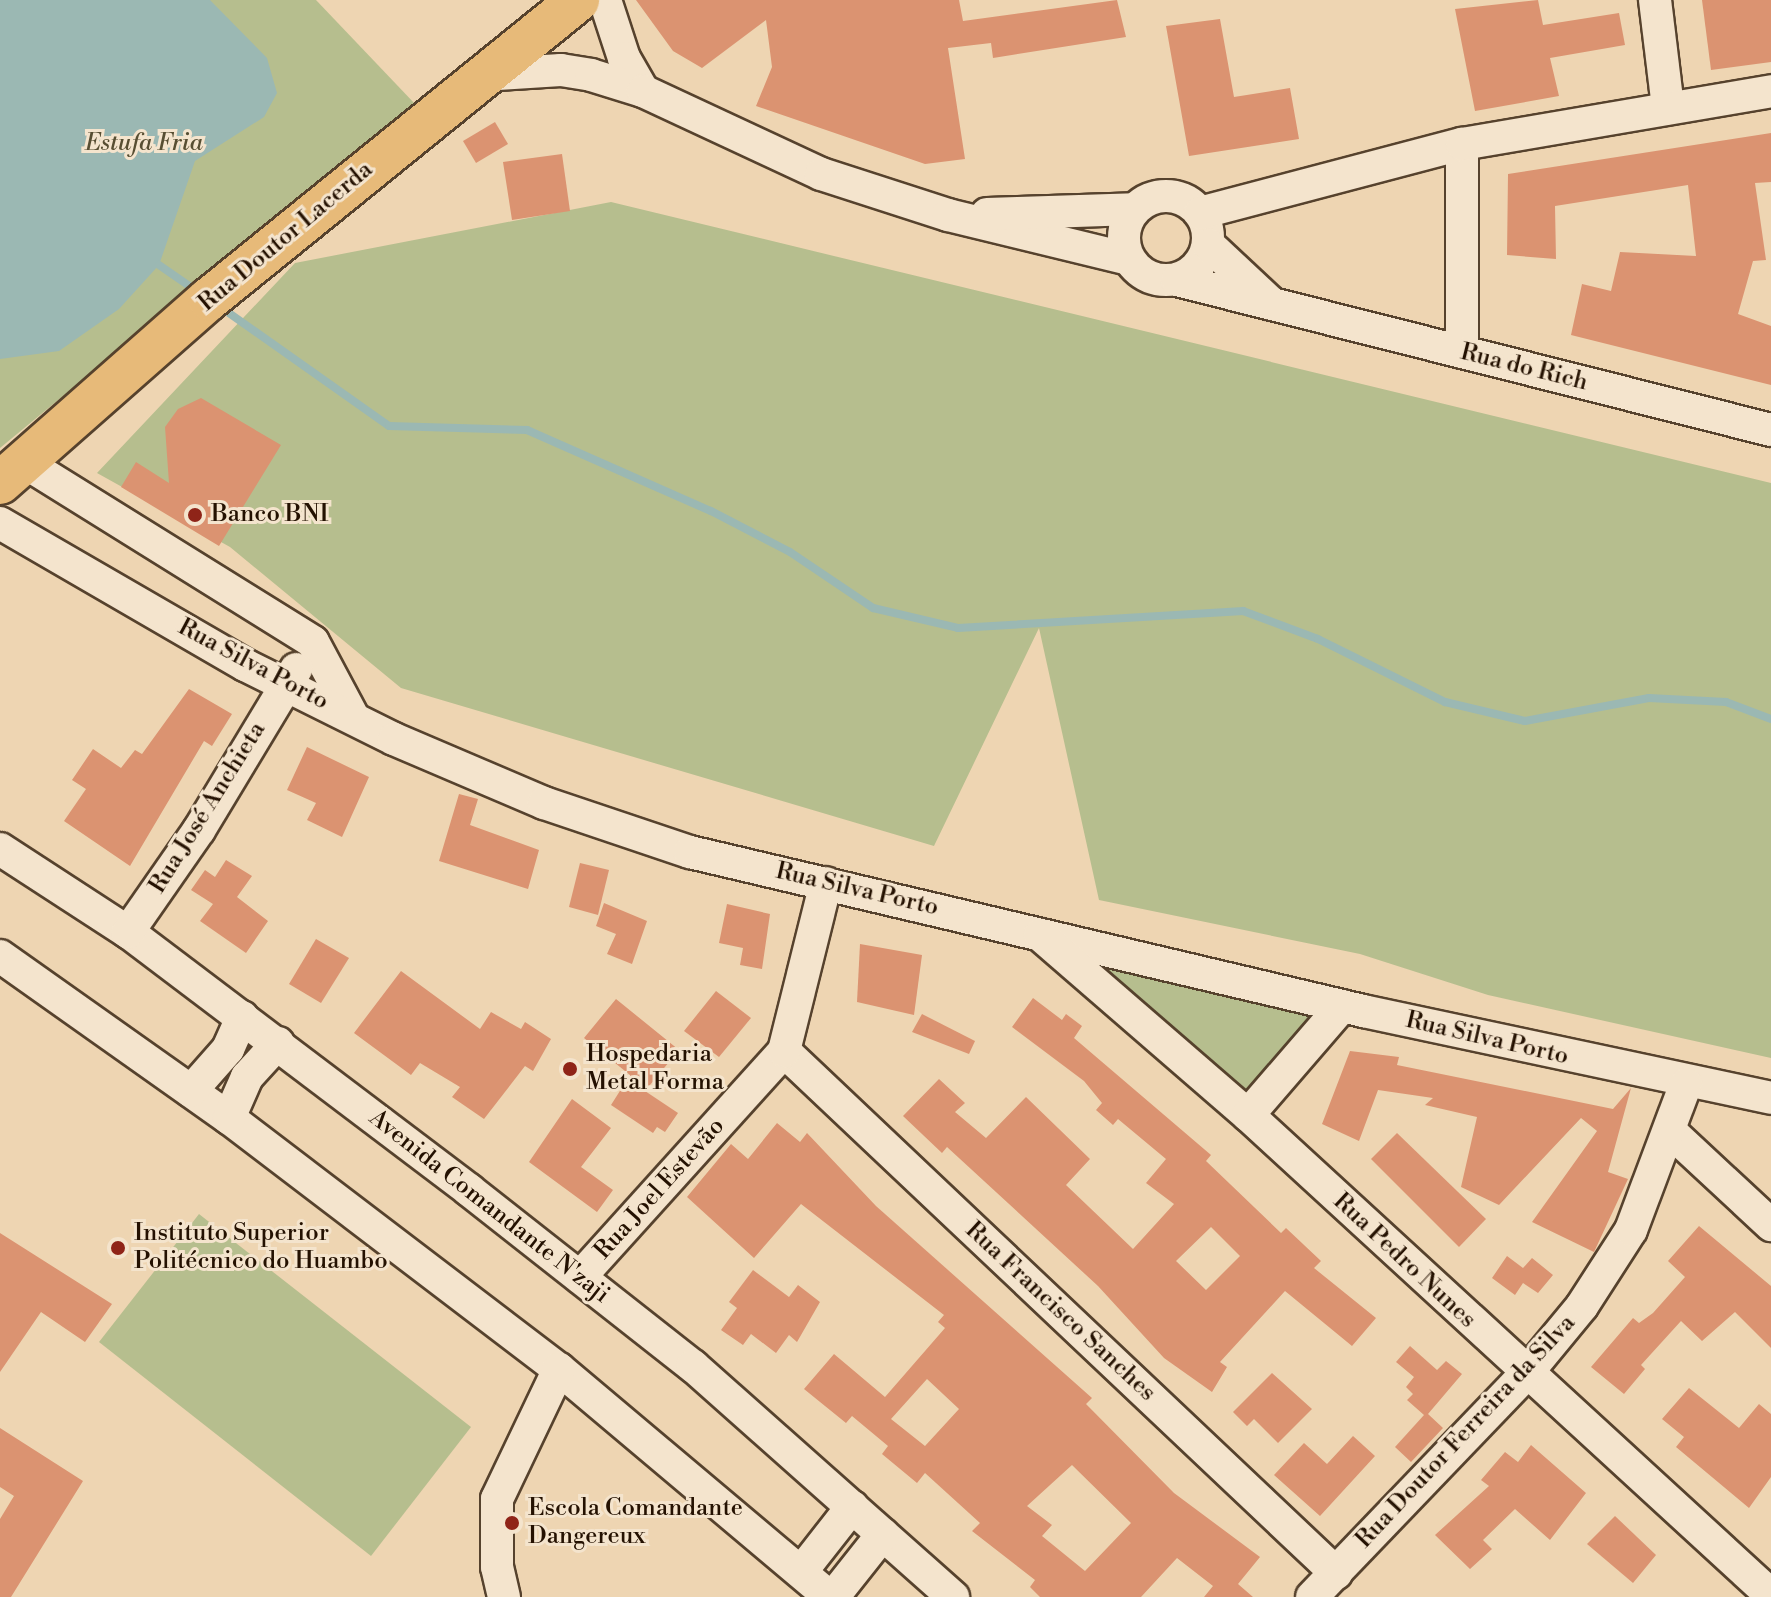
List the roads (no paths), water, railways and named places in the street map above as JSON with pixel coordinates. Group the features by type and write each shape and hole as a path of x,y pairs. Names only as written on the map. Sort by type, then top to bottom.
{"main road":[{"name":"Rua Doutor Lacerda","path":"12,472 482,75 578,0"}],"street":[{"path":"605,0 618,45 643,91"},
{"path":"1655,0 1668,108"},
{"path":"482,75 561,70 643,91 821,174 948,215 1128,259 1149,278 1177,280 1203,260 1209,245"},
{"path":"1200,213 1462,144 1771,91"},
{"path":"1462,144 1462,352"},
{"path":"948,215 1134,209 1173,196 1200,213 1209,245 1277,309"},
{"path":"1128,259 1123,233 1134,209"},
{"name":"Rua do Rich","path":"1177,280 1277,309 1771,430"},
{"path":"12,472 313,642 352,715"},
{"name":"Rua Silva Porto","path":"0,523 286,685 544,803 690,852 1034,930 1342,1006 1686,1084 1771,1098"},
{"name":"Rua José Anchieta","path":"128,932 199,830 313,642"},
{"name":"Avenida Comandante N'zaji","path":"0,849 128,932 278,1043 580,1277 852,1507 953,1597"},
{"name":"Rua Joel Estevão","path":"580,1277 784,1051 826,883"},
{"name":"Rua Pedro Nunes","path":"1034,930 1248,1115 1526,1374 1771,1595"},
{"path":"0,956 229,1118 559,1369 832,1597 883,1534"},
{"path":"1248,1115 1342,1006"},
{"path":"191,1091 228,1049 242,1017"},
{"path":"229,1118 247,1077 278,1043"},
{"name":"Rua Francisco Sanches","path":"784,1051 1336,1573"},
{"name":"Rua Doutor Ferreira da Silva","path":"1312,1597 1526,1374 1582,1306 1631,1230 1671,1132 1686,1084"},
{"path":"1671,1132 1771,1225"},
{"path":"504,1597 497,1567 497,1499 559,1369"},
{"path":"801,1572 852,1507"}],"water":[{"name":"Estufa Fria","path":"0,0 210,0 267,58 277,93 264,117 195,161 159,265 119,309 59,351 0,359"}],"waterway":[{"path":"159,265 198,292"},
{"path":"219,306 389,426 527,430 711,511 790,552 873,608 958,628 1243,611 1318,639 1445,702 1525,721 1649,698 1726,702 1771,719"}],"place":[{"name":"Banco BNI","path":"195,515"},
{"name":"Hospedaria Metal Forma","path":"570,1069"},
{"name":"Instituto Superior Politécnico do Huambo","path":"118,1248"},
{"name":"Escola Comandante Dangereux","path":"512,1523"}]}
